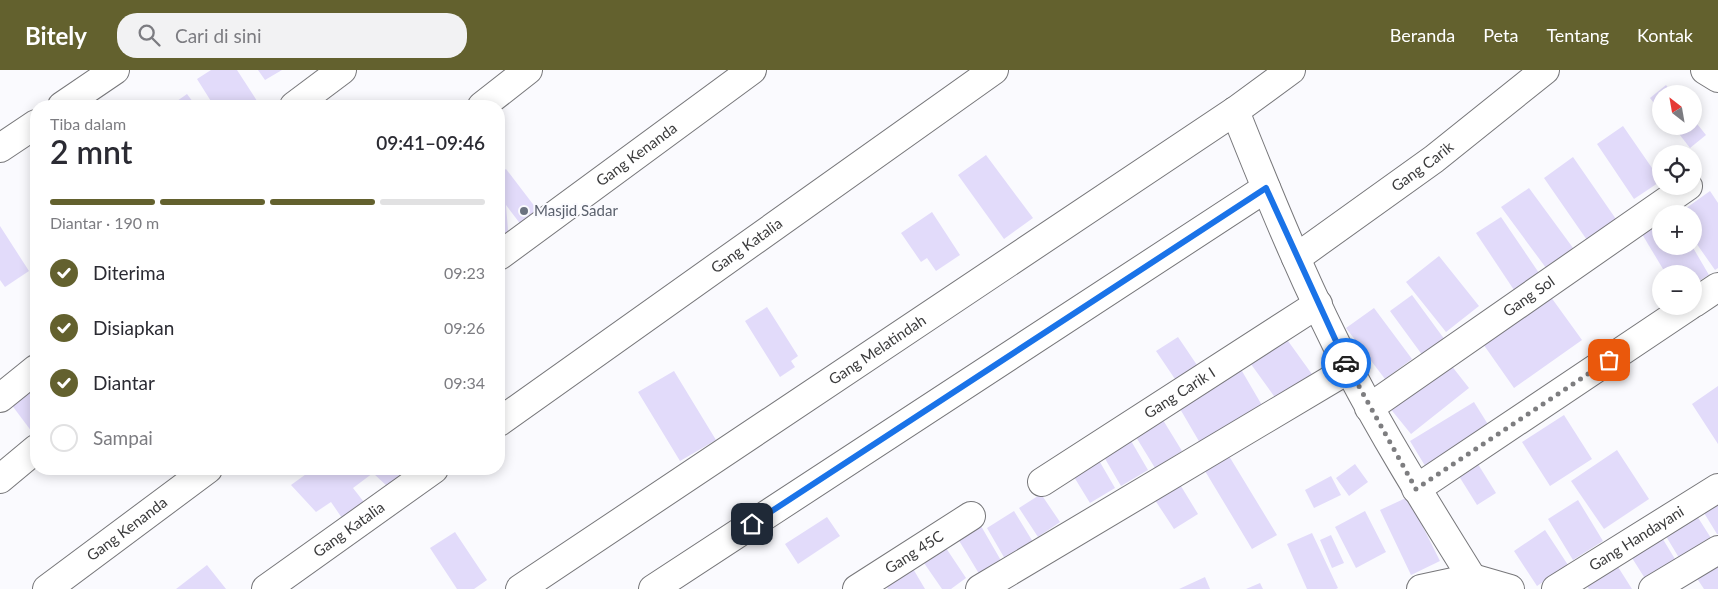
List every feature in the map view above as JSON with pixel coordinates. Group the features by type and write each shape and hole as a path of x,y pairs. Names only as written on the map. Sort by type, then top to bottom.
{"street":[{"path":"71,100 115,70"},
{"path":"302,100 342,70"},
{"path":"490,100 528,70"},
{"name":"Gang Kenanda","path":"505,252 752,70"},
{"name":"Gang Katalia","path":"505,418 994,70"},
{"name":"Gang Melatindah","path":"520,589 1235,111 1291,70"},
{"name":"Gang Carik","path":"1296,258 1434,159 1545,70"},
{"path":"1705,70 1718,78"},
{"path":"1235,111 1296,258 1349,369 1416,489 1472,578"},
{"path":"0,148 30,128"},
{"path":"653,589 1266,188"},
{"name":"Gang Sol","path":"1370,408 1675,195"},
{"path":"1702,298 1718,287"},
{"name":"Gang Carik I","path":"1042,482 1318,304"},
{"path":"1416,489 1676,315"},
{"path":"980,589 1349,369"},
{"path":"0,398 30,374"},
{"path":"0,479 30,454"},
{"name":"Gang Kenanda","path":"47,589 200,475"},
{"name":"Gang Katalia","path":"266,589 426,475"},
{"name":"Gang Handayani","path":"1556,589 1718,488"},
{"name":"Gang 45C","path":"857,589 971,516"},
{"path":"1653,589 1718,550"},
{"path":"1421,589 1472,578 1510,589"}],"building":[{"path":"211,70 237,70 256,100 210,100 197,79"},
{"path":"258,70 282,70 265,80"},
{"path":"187,94 192,100 178,100"},
{"path":"1623,126 1652,168 1652,187 1634,199 1597,144"},
{"path":"1702,130 1706,135 1694,145 1688,145 1680,135 1702,135"},
{"path":"986,155 1033,218 1004,239 958,175"},
{"path":"1573,157 1618,222 1589,243 1544,178"},
{"name":"Masjid Sadar","path":"505,170 542,216 525,230 506,205 509,243 505,243"},
{"path":"1529,188 1576,252 1549,272 1501,207"},
{"path":"1710,191 1718,203 1718,268 1715,270 1702,251 1702,205 1691,205"},
{"path":"932,212 960,255 936,271 927,258 921,262 901,233"},
{"path":"1501,217 1539,273 1514,290 1476,233"},
{"path":"0,226 29,271 5,287 0,280"},
{"path":"1652,228 1652,251 1642,234"},
{"path":"1655,255 1697,255 1709,275 1702,279 1702,265 1661,265"},
{"path":"1439,256 1479,306 1446,332 1406,282"},
{"path":"1548,293 1582,340 1514,388 1481,341"},
{"path":"1412,295 1445,340 1423,356 1390,311"},
{"path":"767,307 798,356 791,361 795,367 780,377 745,321"},
{"path":"1374,308 1412,359 1385,379 1346,328"},
{"path":"1283,334 1314,377 1279,403 1248,360"},
{"path":"1178,337 1199,368 1177,382 1156,351"},
{"path":"1447,360 1469,388 1411,434 1389,407"},
{"path":"1239,366 1263,407 1200,443 1176,402"},
{"path":"674,371 716,440 680,461 638,392"},
{"path":"30,384 30,429 8,400"},
{"path":"1718,386 1718,444 1692,404"},
{"path":"1474,402 1494,434 1430,474 1410,441"},
{"path":"1564,415 1592,459 1550,486 1522,442"},
{"path":"1163,420 1182,451 1155,468 1136,437"},
{"path":"1127,434 1148,470 1121,486 1100,450"},
{"path":"1617,450 1649,499 1604,529 1571,481"},
{"path":"1229,456 1277,535 1252,549 1205,471"},
{"path":"1097,457 1115,488 1090,503 1071,472"},
{"path":"1476,461 1496,493 1477,505 1457,473"},
{"path":"1355,464 1368,482 1349,496 1336,478"},
{"path":"305,475 370,475 353,488 367,506 344,521 331,502 316,512 291,485"},
{"path":"375,475 406,475 389,488"},
{"path":"1331,476 1341,495 1314,508 1305,490"},
{"path":"1176,478 1198,514 1174,529 1151,494"},
{"path":"1041,494 1060,522 1038,537 1019,508"},
{"path":"1408,497 1440,561 1411,575 1380,510"},
{"path":"1718,497 1718,534 1717,534 1701,508"},
{"path":"1578,500 1603,541 1573,560 1548,519"},
{"path":"1692,508 1716,546 1684,566 1661,528"},
{"path":"1014,511 1033,542 1005,559 987,528"},
{"path":"1365,511 1386,552 1356,568 1335,527"},
{"path":"827,517 840,536 798,564 785,544"},
{"path":"981,526 1003,564 981,577 958,539"},
{"path":"1545,530 1568,565 1537,586 1514,551"},
{"path":"1658,531 1681,569 1651,588 1627,550"},
{"path":"455,532 487,580 474,589 457,589 430,548"},
{"path":"1312,533 1338,588 1336,589 1307,589 1287,544"},
{"path":"1331,535 1344,563 1332,568 1320,540"},
{"path":"946,548 966,578 951,589 942,589 924,563"},
{"path":"1718,557 1718,589 1704,589 1694,574"},
{"path":"1613,559 1632,589 1589,589 1582,579"},
{"path":"207,565 226,589 176,589"},
{"path":"912,567 925,589 888,589 885,583"},
{"path":"1205,577 1210,589 1179,589"},
{"path":"1260,583 1263,589 1246,589"}],"way so far":[{"path":"1346,363 1416,489 1609,360"}],"place":[{"name":"Masjid Sadar","path":"524,211"}],"route":[{"path":"752,524 1266,188 1296,258 1346,363"}]}
